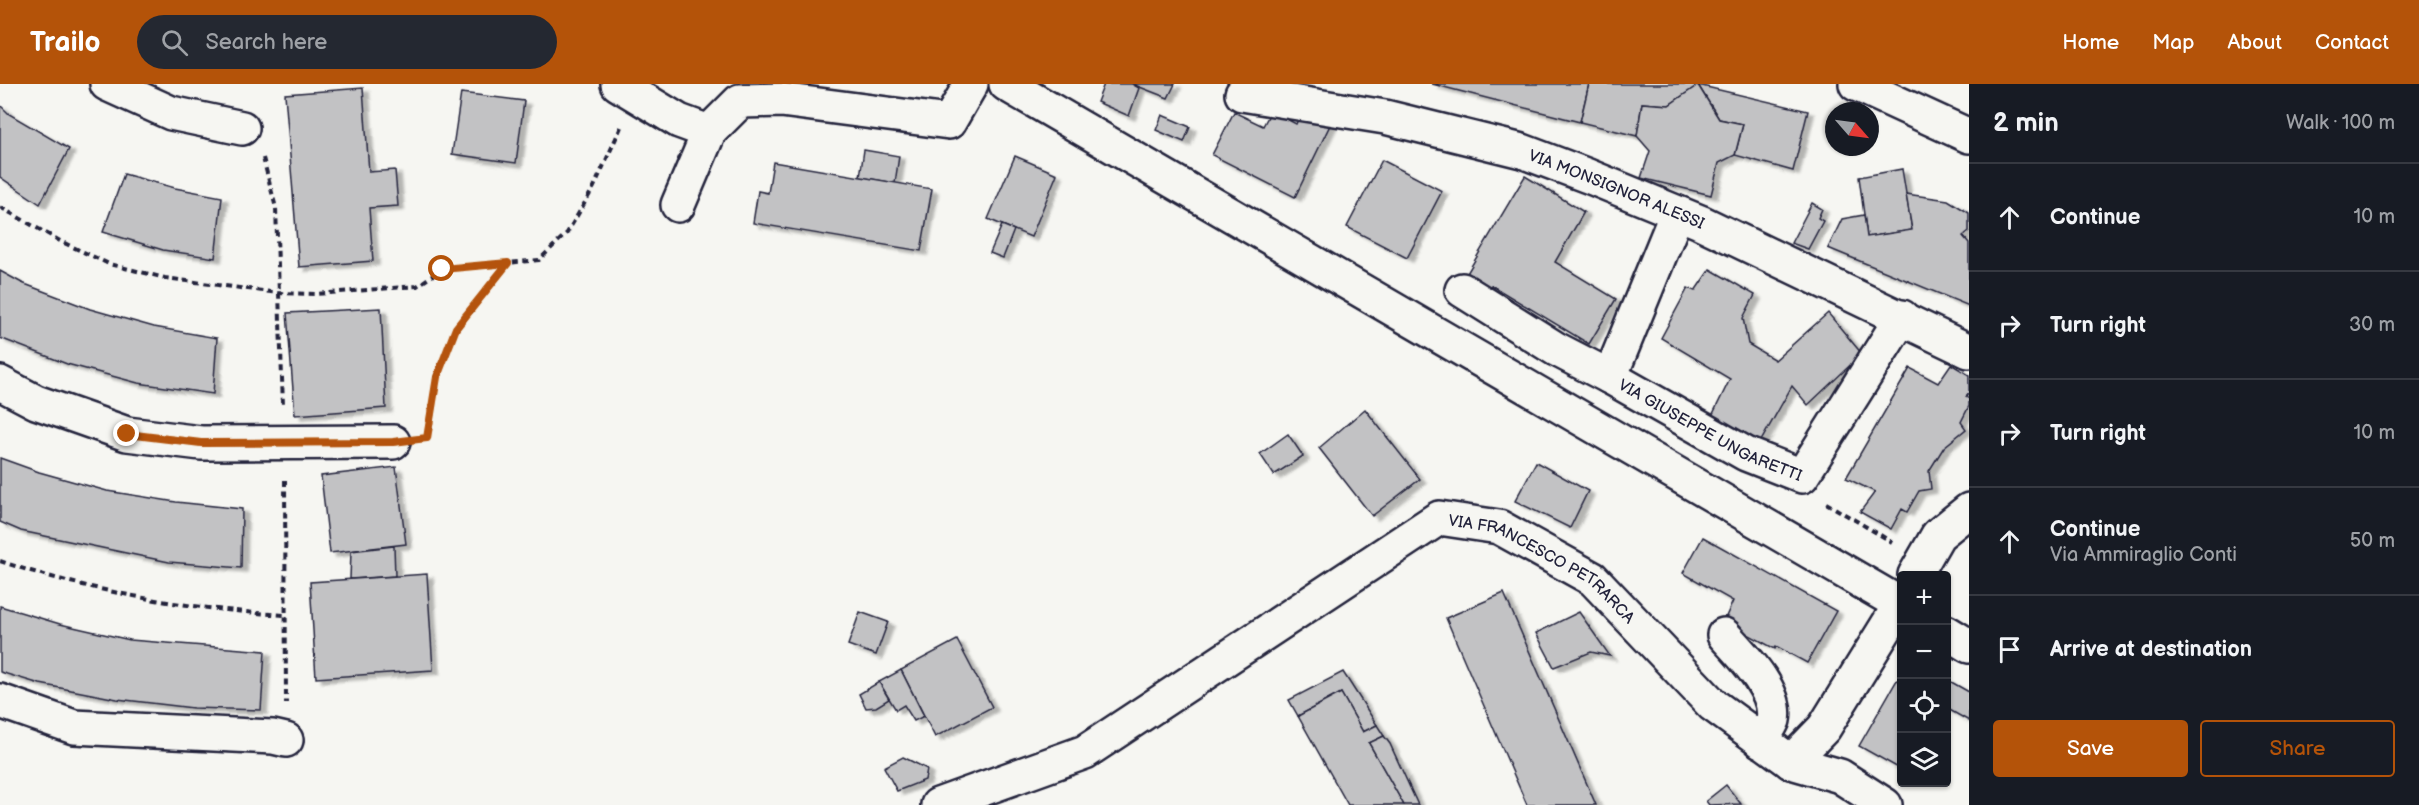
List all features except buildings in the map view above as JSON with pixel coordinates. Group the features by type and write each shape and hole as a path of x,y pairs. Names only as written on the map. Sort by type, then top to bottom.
{"street":[{"path":"107,84 171,113 242,128"},
{"path":"678,205 709,132 740,101 782,100 950,122 970,84"},
{"path":"1006,84 1897,601"},
{"path":"1856,84 1969,136"},
{"path":"626,89 678,121 709,132"},
{"name":"VIA MONSIGNOR ALESSI","path":"1242,94 1385,117 1522,151 1677,213 1902,317 1969,351"},
{"name":"VIA GIUSEPPE UNGARETTI","path":"1677,213 1610,376 1746,454 1802,476 1902,317"},
{"path":"1462,290 1556,349 1610,376"},
{"path":"0,382 36,402 127,434 201,443 393,442"},
{"path":"1918,571 1938,535 1969,510"},
{"name":"VIA FRANCESCO PETRARCA","path":"938,805 1085,752 1439,518 1499,527 1593,579 1713,705 1791,762 1840,776 1885,805"},
{"path":"1791,762 1824,728 1897,609"},
{"path":"1724,635 1758,672 1771,702 1773,720 1761,741"},
{"path":"1951,635 1969,646"},
{"path":"0,701 74,727 273,737 286,740"}],"path":[{"path":"0,207 60,241 109,264 165,278 278,292 316,294 417,286 442,269 540,260 567,233 594,187 626,89"},
{"path":"393,442 427,438 437,377 456,328 508,263"},
{"path":"1835,509 1893,542"},
{"path":"0,561 23,569 161,601 285,615"}],"route":[{"path":"127,434 201,443 393,442 427,438 437,377 456,328 508,263 442,269"}]}
